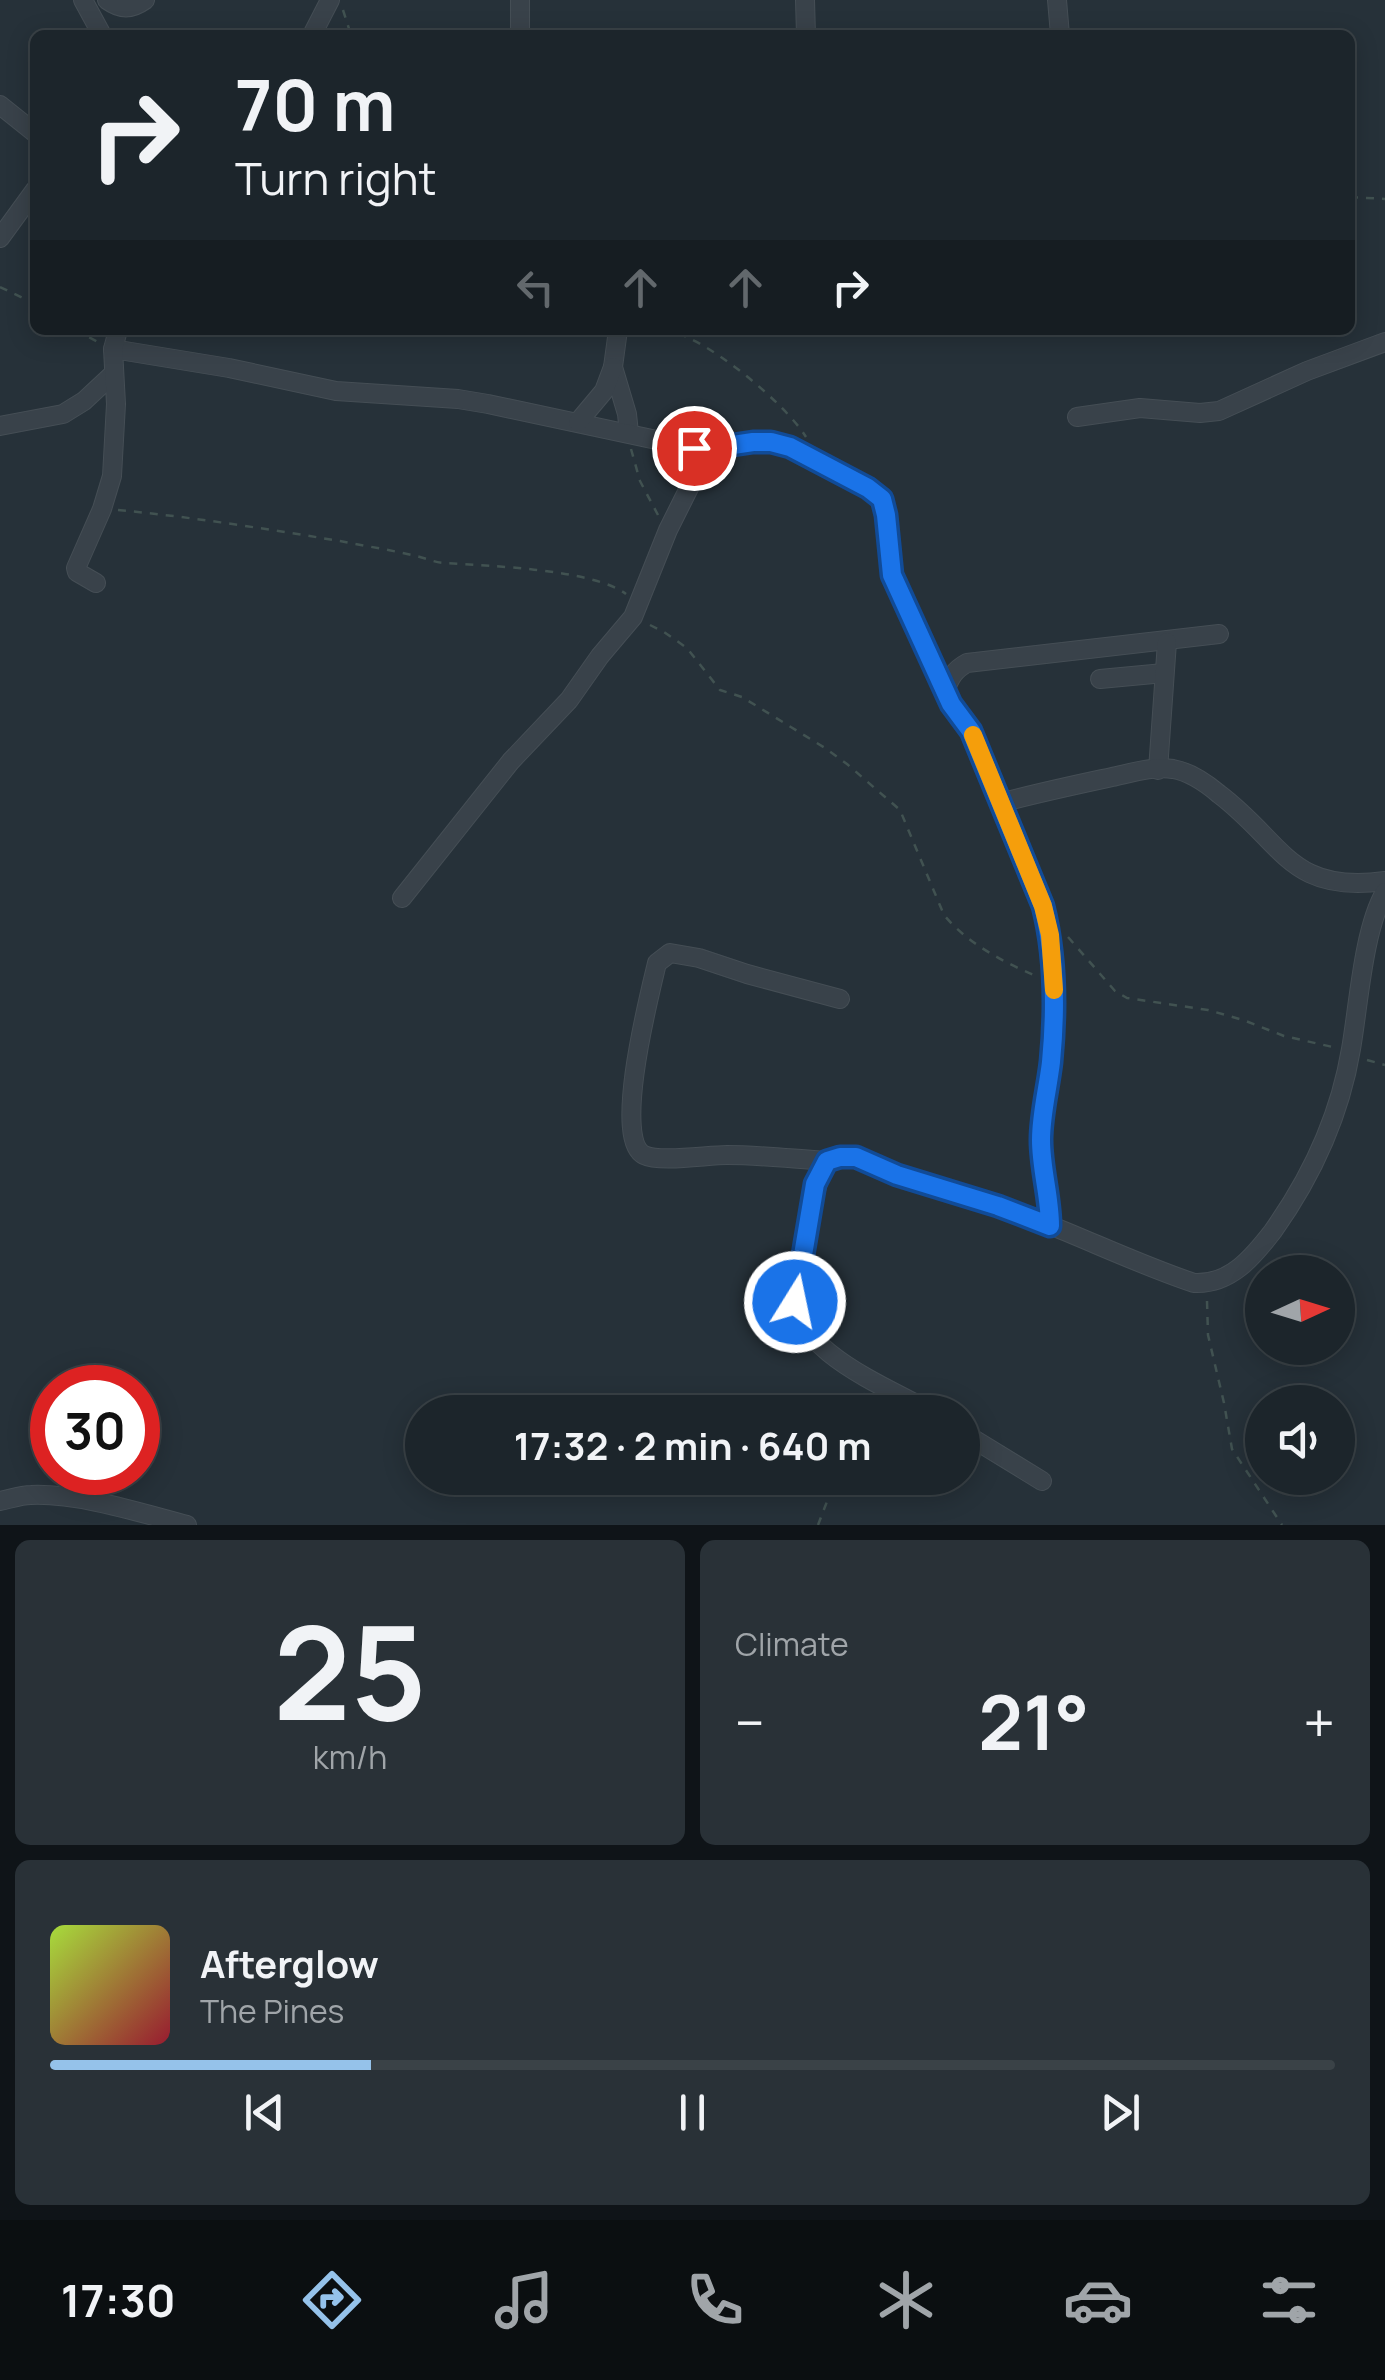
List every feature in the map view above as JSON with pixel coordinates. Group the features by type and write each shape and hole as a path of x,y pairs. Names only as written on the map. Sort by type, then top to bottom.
{"street":[{"path":"83,0 99,30"},
{"path":"107,0 117,8 129,8 145,0"},
{"path":"520,0 520,30"},
{"path":"805,0 806,30"},
{"path":"1057,0 1060,30"},
{"path":"316,30 336,4"},
{"path":"0,105 30,129"},
{"path":"0,238 30,197"},
{"path":"96,583 76,568 112,476 116,434 113,349 117,335"},
{"path":"578,422 604,391 613,367 617,335"},
{"path":"1077,416 1140,408 1219,411 1306,371 1385,342"},
{"path":"113,349 336,391 458,399 694,448 771,442 790,447 882,499 892,575 945,691 971,731 1046,918 1054,984 1051,1060 1041,1137 1050,1226"},
{"path":"613,367 629,433"},
{"path":"0,426 63,414 113,374"},
{"path":"402,898 511,761 569,700 633,617 693,480 698,465 694,448"},
{"path":"945,691 950,676 967,664 1219,634"},
{"path":"1158,770 1167,642"},
{"path":"1100,678 1164,674"},
{"path":"1000,803 1073,785 1172,769 1200,779 1253,822 1284,858 1304,872 1349,884 1385,882"},
{"path":"840,1000 699,958 670,953 657,962 635,1064 635,1146 644,1155 666,1158 730,1155 827,1161 856,1157 897,1175 998,1206 1182,1280 1208,1284 1237,1270 1256,1253 1286,1212 1316,1159 1337,1108 1351,1052 1375,913 1385,892"},
{"path":"827,1161 815,1184 794,1288 800,1319 814,1341 836,1360 900,1395"},
{"path":"980,1443 1042,1481"},
{"path":"0,1501 30,1495 70,1498 186,1525"}],"path":[{"path":"336,4 348,30"},
{"path":"1355,197 1385,199"},
{"path":"0,286 30,301"},
{"path":"84,335 113,349"},
{"path":"684,335 765,390 798,424 811,444 816,462"},
{"path":"629,433 640,481 668,530"},
{"path":"102,508 344,542 439,562 572,575 620,589 628,595 633,617 687,648 720,690 742,697 825,748 890,799 900,810 944,915 955,929 1018,969 1054,984"},
{"path":"1046,918 1072,940 1115,991 1127,998 1208,1010 1385,1064"},
{"path":"1208,1284 1208,1336 1232,1449 1282,1525"},
{"path":"818,1525 829,1495"}],"slow traffic":[{"path":"973,735 1043,906 1050,935 1054,990"}],"route":[{"path":"694,448 753,442 790,447 882,499 892,575 951,704 971,731 1043,906 1050,935 1054,1009 1041,1137 1050,1226 897,1175 856,1157 840,1157 827,1161 815,1184 794,1288 795,1302"}]}
